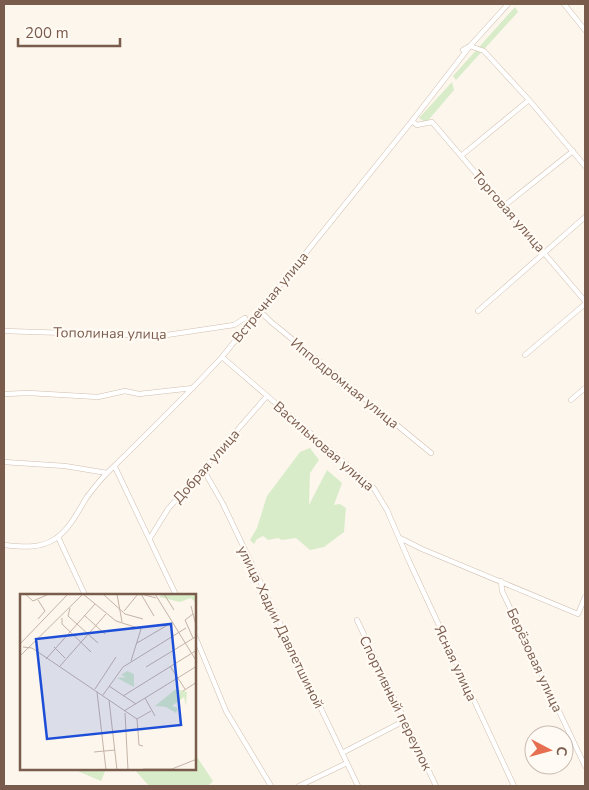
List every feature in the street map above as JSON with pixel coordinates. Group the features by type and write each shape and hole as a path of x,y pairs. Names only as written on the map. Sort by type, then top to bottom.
{"street":[{"name":"Встречная улица","path":"4,545 40,546 58,537 89,494 107,474 222,357 470,46 508,4"},
{"path":"564,4 585,30"},
{"path":"462,50 470,46 484,51 573,150 585,166"},
{"path":"461,156 529,100"},
{"name":"Торговая улица","path":"412,121 418,125 432,122 585,302"},
{"path":"504,206 573,150"},
{"path":"478,311 585,217"},
{"path":"525,355 585,302"},
{"name":"Ипподромная улица","path":"260,311 277,328 430,453"},
{"name":"Тополиная улица","path":"4,330 160,336 234,325 245,318"},
{"name":"Васильковая улица","path":"222,357 373,487 387,510 400,538"},
{"path":"4,394 98,397 125,391 139,394 193,388"},
{"path":"571,400 585,388"},
{"name":"Добрая улица","path":"150,538 168,509 267,396"},
{"path":"4,462 65,466 107,474"},
{"path":"114,467 176,594"},
{"name":"улица Хадии Давлетшиной","path":"203,469 223,504 358,786"},
{"path":"58,537 85,594"},
{"path":"400,538 578,614 585,597"},
{"name":"Ясная улица","path":"400,538 446,642 514,786"},
{"name":"Берёзовая улица","path":"501,581 502,591 585,766"},
{"name":"Спортивный переулок","path":"357,620 436,786"},
{"path":"196,638 226,711 271,786"},
{"path":"342,752 404,721"},
{"path":"299,786 347,764"}],"green space":[{"path":"515,7 518,12 456,80 453,76"},
{"path":"452,82 454,90 426,123 419,118"},
{"path":"310,448 319,460 310,473 309,505 327,470 342,483 334,505 340,504 346,508 344,532 324,547 310,550 296,538 268,540 263,536 257,539 254,544 250,540 257,528 267,496 300,452"},
{"path":"196,756 213,781 208,786 149,786 135,770 196,770"},
{"path":"75,770 106,770 101,781"}]}
